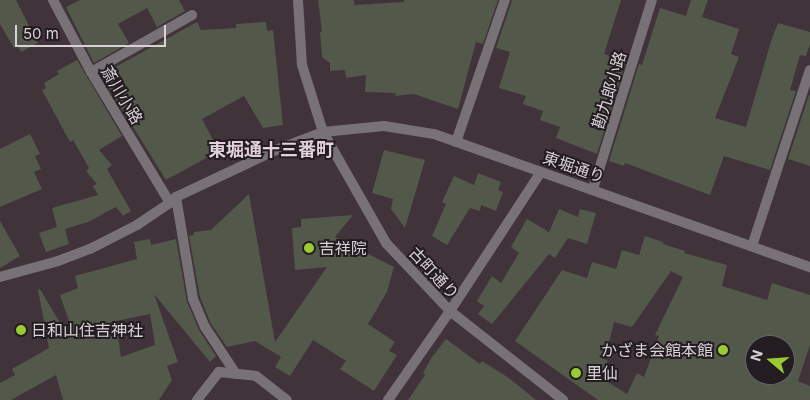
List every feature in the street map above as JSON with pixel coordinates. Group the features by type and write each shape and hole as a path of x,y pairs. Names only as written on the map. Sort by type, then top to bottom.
{"street":[{"name":"斎川小路","path":"53,0 90,72 173,200"},
{"name":"古町通り","path":"298,0 302,65 323,132 386,243 450,311 563,400"},
{"path":"456,142 505,0"},
{"name":"勘九郎小路","path":"593,189 652,0"},
{"path":"90,72 192,15"},
{"path":"752,246 810,70"},
{"name":"東堀通り","path":"0,277 58,261 90,249 137,225 173,200 276,150 323,132 384,126 434,134 810,267"},
{"path":"388,400 450,311 541,172"},
{"path":"173,200 193,299 204,328 236,374"},
{"path":"197,400 219,372 256,376 286,400"}],"building":[{"path":"0,0 16,0 38,43 21,52 18,46 14,48 0,24"},
{"path":"80,0 179,0 185,11 157,27 147,8 118,24 129,43 94,63 66,7"},
{"path":"318,0 354,0 354,5 404,2 404,0 498,0 483,44 476,42 458,109 414,94 395,96 396,93 365,92 366,75 346,78 345,70 330,71 330,63 322,57 320,32 322,32"},
{"path":"512,0 621,0 604,54 626,60 597,154 556,138 560,127 540,120 543,111 523,104 526,96 499,88 510,52 496,48"},
{"path":"691,0 708,0 702,17 739,29 731,54 739,57 715,118 746,127 778,23 810,32 810,44 806,56 800,55 790,90 796,91 770,170 724,156 710,195 625,163 624,166 609,161 639,64 642,65 660,8 686,16"},
{"path":"197,22 201,30 236,28 236,24 266,22 267,31 273,30 283,125 263,128 244,96 202,119 219,151 166,180 101,75"},
{"path":"77,60 122,136 99,150 112,165 107,169 131,211 123,216 116,207 88,222 65,229 69,244 46,252 39,233 57,227 52,208 98,195 93,186 97,184 86,171 89,168 73,140 70,142 42,90 46,88 44,83 59,74 57,71"},
{"path":"810,96 810,166 788,159"},
{"path":"30,134 40,154 35,156 41,169 34,172 42,189 0,207 0,149"},
{"path":"384,150 425,160 405,228 391,209 393,199 372,193"},
{"path":"478,173 501,182 498,190 503,192 496,211 481,205 480,211 470,208 447,245 432,236 446,204 442,202 454,176 474,185"},
{"path":"249,194 275,342 327,267 295,270 292,228 301,227 301,219 353,215 335,237 394,267 387,292 368,324 395,342 389,351 397,355 374,391 340,369 346,361 313,340 290,376 275,367 281,357 255,341 227,347 211,324 200,297 189,236 194,235 194,232 211,230"},
{"path":"559,209 578,217 580,209 596,213 587,244 568,238 555,258 549,254 492,324 478,314 484,306 477,301 492,276 501,283 519,253 511,247 527,219 549,232"},
{"path":"0,221 20,256 0,268"},
{"path":"645,236 685,251 684,253 727,265 722,286 767,300 772,283 810,295 810,345 798,381 810,386 810,400 598,400 515,341 562,270 587,278 592,262 616,269 622,250 639,255","holes":["671,271 683,277 655,335 659,336 644,377 637,373 627,394 598,376 608,361 605,359 614,322 632,327"]},
{"path":"150,239 151,245 176,239 187,302 199,330 216,356 210,362 154,294 178,362 167,366 172,380 159,400 63,400 56,375 11,400 0,400 0,383 15,375 12,369 49,348 38,290 40,289 63,328 70,324 60,295 78,288 75,276 137,259 134,242","holes":["150,314 155,345 121,357 116,321"]},
{"path":"446,339 480,364 482,361 509,378 536,400 408,400 425,375 423,373 432,357"}],"place":[{"name":"吉祥院","path":"309,248"},
{"name":"日和山住吉神社","path":"21,330"},
{"name":"かざま会館本館","path":"723,350"},
{"name":"里仙","path":"576,373"}],"district":[{"name":"東堀通十三番町","path":"271,150"}]}
